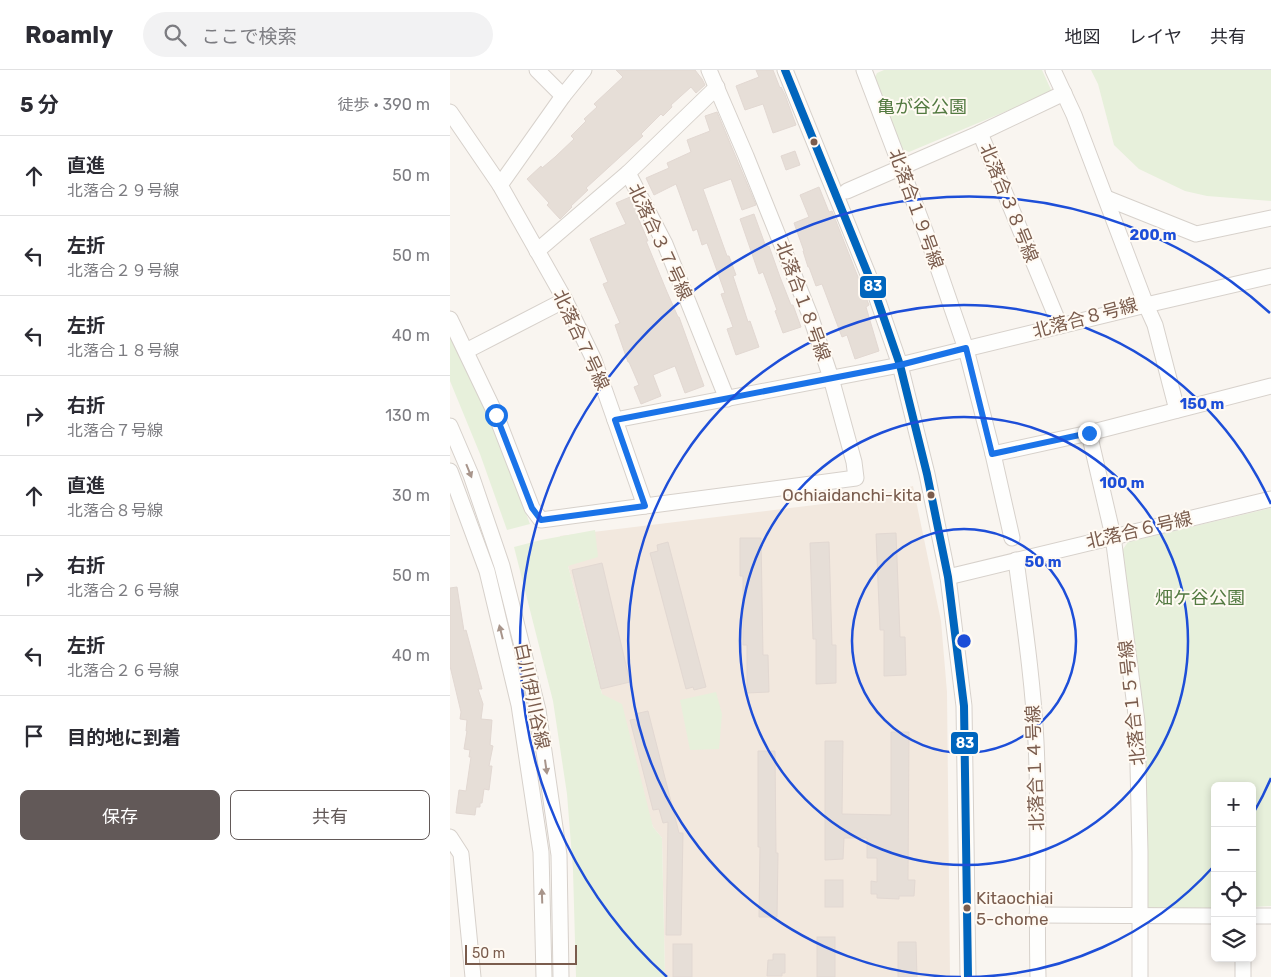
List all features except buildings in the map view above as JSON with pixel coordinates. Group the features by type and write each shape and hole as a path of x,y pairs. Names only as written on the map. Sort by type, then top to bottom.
{"street":[{"path":"537,70 563,96"},
{"path":"500,185 563,96 584,70"},
{"name":"北落合１８号線","path":"645,506 856,478 854,462 831,378 810,315 717,87 708,70"},
{"path":"784,70 872,284 900,365 927,474 948,577 964,706 968,977"},
{"name":"北落合１９号線","path":"864,70 927,236 966,348 1012,538"},
{"name":"北落合８号線","path":"900,365 1146,305 1074,115 1053,70"},
{"name":"北落合３７号線","path":"717,87 628,173 665,244 727,398"},
{"path":"980,133 1064,93"},
{"name":"北落合７号線","path":"450,112 500,185 565,300 594,360 615,420"},
{"name":"北落合３８号線","path":"847,191 980,133 1060,326"},
{"path":"537,251 628,173"},
{"path":"1106,198 1196,234 1271,218"},
{"path":"1177,410 1154,325 1146,305 1271,276"},
{"path":"466,351 565,300"},
{"path":"450,319 496,415 532,508 541,520 645,506 615,420 900,365"},
{"path":"992,454 1089,433 1271,386"},
{"name":"白川伊川谷線","path":"450,426 471,475 502,566 538,710 558,855 561,977"},
{"name":"北落合１５号線","path":"1089,433 1113,536 1137,722 1140,977"},
{"name":"白川伊川谷線","path":"450,471 487,571 519,705 541,852 544,977"},
{"name":"北落合６号線","path":"948,577 1271,499"},
{"name":"北落合１４号線","path":"1016,560 1030,663 1036,741 1038,977"},
{"path":"450,837 461,854 473,977"},
{"path":"1037,915 1211,916"},
{"path":"1256,916 1271,916"},
{"path":"1243,962 1243,977"}],"shaded area":[{"path":"913,486 941,621 947,692 950,977 665,977 662,838 653,827 602,694 560,536 864,499"}],"green space":[{"name":"亀が谷公園","path":"884,70 1042,70 1052,92 909,152 898,147 873,81 877,73"},
{"path":"1091,70 1271,70 1271,201 1207,196 1185,191 1139,169 1114,145 1098,84"},
{"path":"450,337 475,384 501,446 530,524 507,530 480,454 450,381"},
{"name":"畑ケ谷公園","path":"1271,508 1271,906 1256,907 1256,782 1211,782 1211,908 1147,909 1144,731 1135,642 1121,552 1128,542"},
{"path":"595,530 598,557 568,566 602,694 622,704 653,827 662,838 665,977 576,977 573,870 567,794 553,701 514,547"},
{"path":"716,692 722,714 719,749 690,750 680,700"}],"transit line":[{"name":"83","path":"785,70 872,284 900,365 927,474 948,577 964,706 968,977"}],"place":[{"name":"Ochiaidanchi-kita","path":"931,495"},
{"name":"Kitaochiai 5-chome","path":"967,908"}],"route":[{"path":"496,415 532,508 541,520 645,506 615,420 900,365 966,348 992,454 1089,433"}]}
